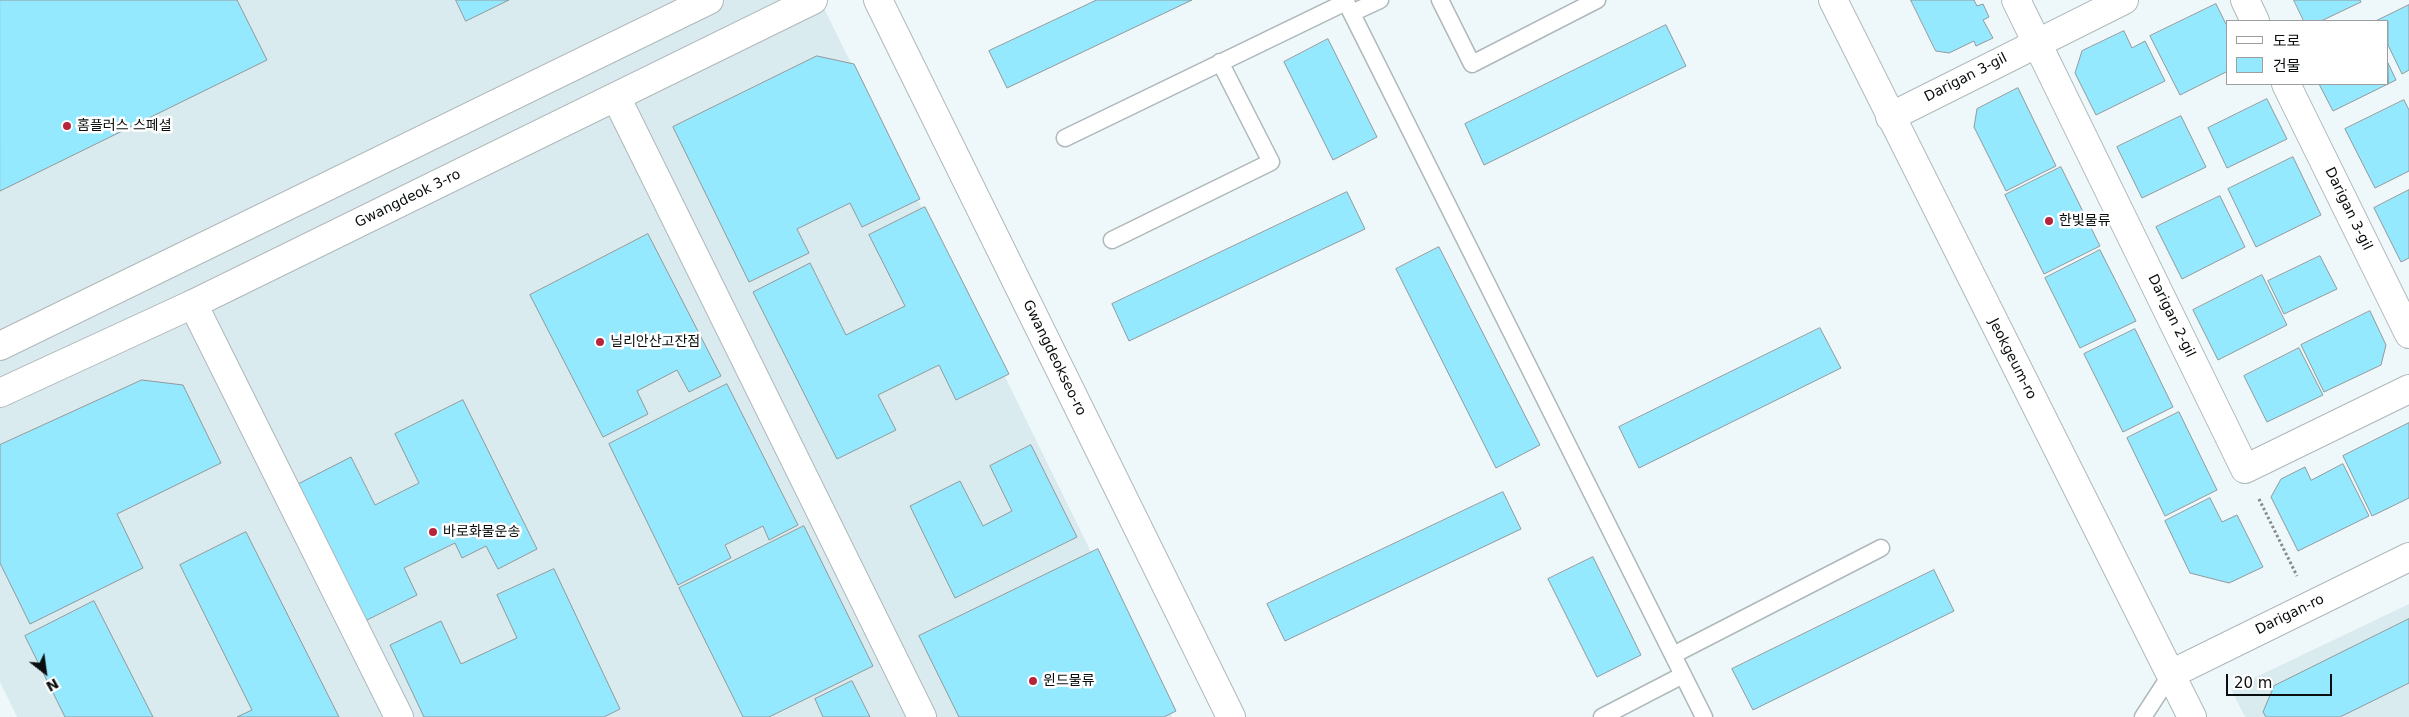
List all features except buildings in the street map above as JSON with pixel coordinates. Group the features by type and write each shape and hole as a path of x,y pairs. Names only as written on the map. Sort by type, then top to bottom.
{"street":[{"path":"0,346 709,0"},
{"name":"Gwangdeok 3-ro","path":"0,393 193,304 813,0"},
{"name":"Gwangdeokseo-ro","path":"878,0 1230,717"},
{"name":"Jeokgeum-ro","path":"1833,0 2192,717"},
{"name":"Darigan 2-gil","path":"2016,0 2245,469"},
{"name":"Darigan 3-gil","path":"1890,117 2124,0"},
{"path":"2245,0 2255,20"},
{"name":"Darigan 3-gil","path":"2286,85 2409,334"},
{"path":"616,97 922,717"},
{"path":"193,304 399,717"},
{"path":"2245,469 2409,388"},
{"name":"Darigan-ro","path":"2171,674 2409,557"}],"lane":[{"path":"1065,138 1220,62 1348,5 1380,0"},
{"path":"1440,0 1472,64 1597,0"},
{"path":"1348,5 1704,717"},
{"path":"1112,240 1271,162 1220,62"},
{"path":"1673,655 1880,548"},
{"path":"2143,717 2171,674"},
{"path":"1602,717 1683,675"}],"path":[{"path":"2245,469 2310,605"}],"shaded area":[{"path":"0,0 820,0 1172,717 17,717 0,682"},
{"path":"2409,604 2409,717 2245,717 2231,689"}],"place":[{"name":"홈플러스 스페셜","path":"67,126"},
{"name":"한빛물류","path":"2049,221"},
{"name":"닐리안산고잔점","path":"600,342"},
{"name":"바로화물운송","path":"433,532"},
{"name":"윈드물류","path":"1033,681"}]}
